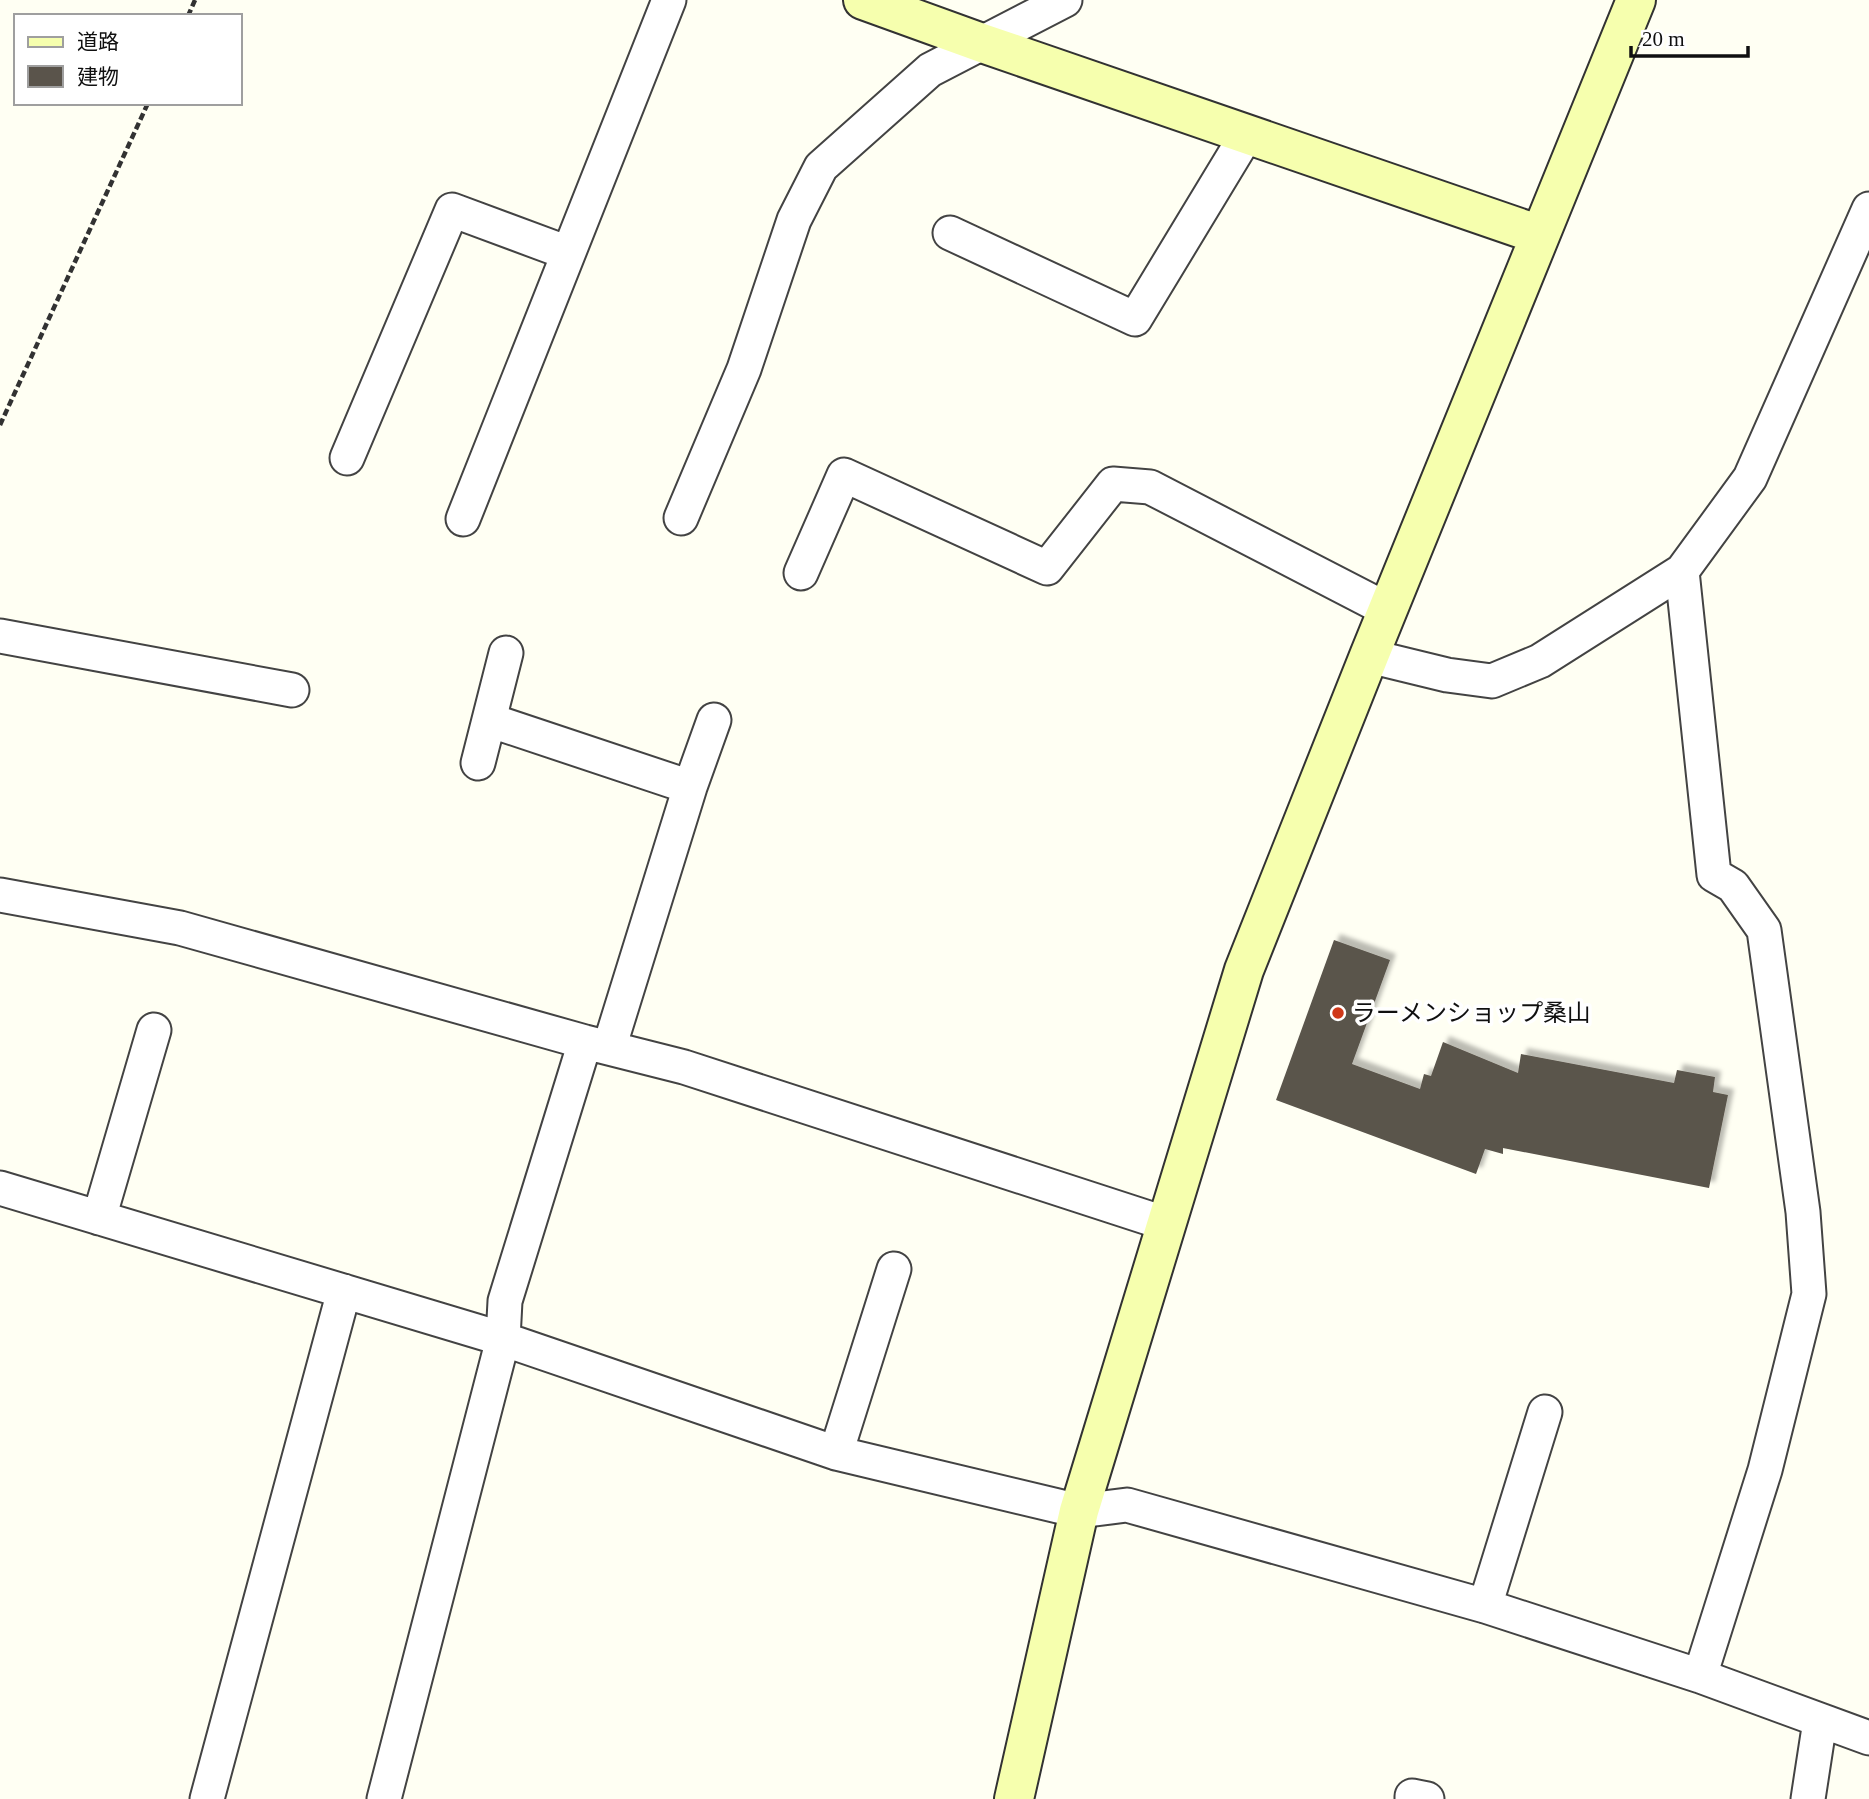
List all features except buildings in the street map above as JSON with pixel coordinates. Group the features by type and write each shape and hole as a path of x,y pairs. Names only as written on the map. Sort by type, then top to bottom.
{"street":[{"path":"463,519 669,0"},
{"path":"681,518 744,369 794,220 821,167 930,70 1065,0"},
{"path":"1014,1799 1079,1511 1244,970 1636,0"},
{"path":"884,4 982,43 1540,235"},
{"path":"950,233 1135,319 1247,135"},
{"path":"1369,656 1447,675 1492,681 1540,661 1682,571 1750,478 1869,209"},
{"path":"347,458 453,210 568,253"},
{"path":"801,573 844,475 1047,568 1113,484 1150,487 1388,610"},
{"path":"1682,571 1714,876 1733,886 1764,930 1803,1212 1809,1294 1765,1470 1700,1676"},
{"path":"0,635 292,690"},
{"path":"478,763 506,653"},
{"path":"489,720 690,787"},
{"path":"384,1799 503,1339 505,1301 714,720"},
{"path":"0,895 180,928 684,1067 1167,1224"},
{"path":"99,1218 154,1030"},
{"path":"0,1188 503,1339 836,1452 1079,1511 1127,1505 1485,1606 1700,1676 1869,1738"},
{"path":"836,1452 894,1269"},
{"path":"207,1799 344,1291"},
{"path":"1485,1606 1545,1412"},
{"path":"1808,1799 1821,1721"},
{"path":"1412,1799 1412,1796 1427,1799"}],"path":[{"path":"0,425 147,105"}],"place":[{"name":"ラーメンショップ桑山","path":"1338,1013"}]}
